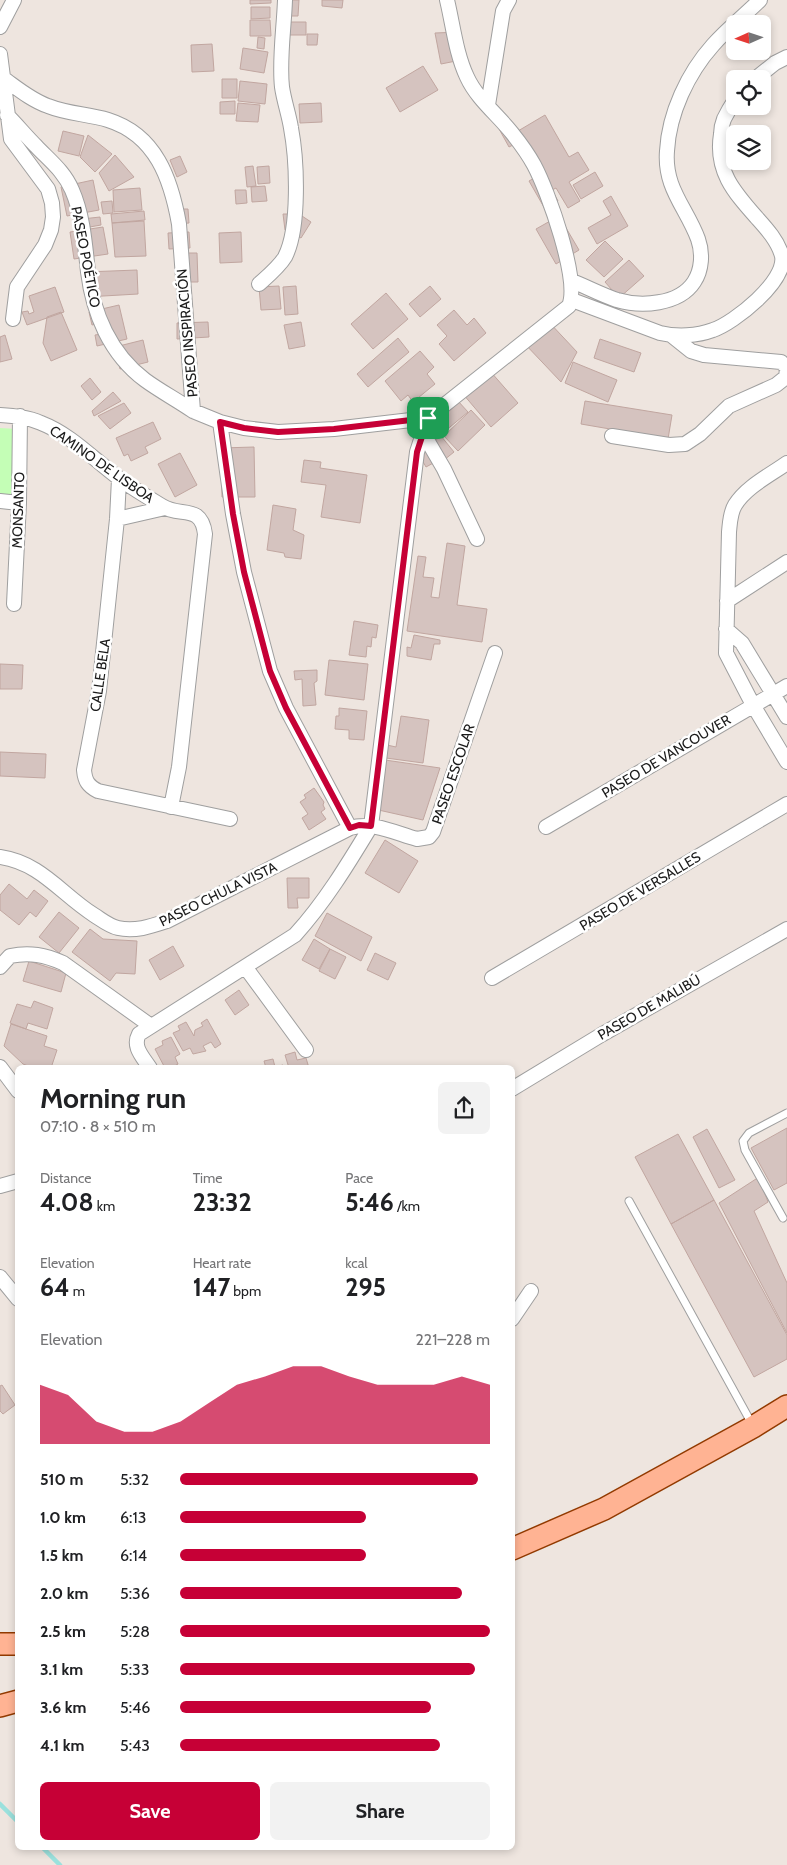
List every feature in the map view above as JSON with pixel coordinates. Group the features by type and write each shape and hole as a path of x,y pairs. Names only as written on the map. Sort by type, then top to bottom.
{"main road":[{"path":"515,1548 604,1509 753,1427 787,1406"},
{"path":"0,1644 15,1644"},
{"path":"0,1706 15,1702"}],"street":[{"path":"0,27 14,0"},
{"path":"259,284 285,257 294,220 295,166 292,130 283,90 281,69 286,0"},
{"path":"148,1065 137,1048 136,1044 140,1034 295,935 319,906 360,826 417,452 428,418 565,311 572,300 572,281 565,251 534,165 512,133 468,79 447,0"},
{"path":"488,105 503,11 509,0"},
{"path":"572,281 618,300 633,303 665,301 679,296 690,289 698,275 702,259 698,239 670,183 666,168 671,126 679,101 699,63 714,44 760,0"},
{"path":"0,54 7,115 12,139 14,145 48,189 53,217 51,230 45,245 17,287 13,319"},
{"path":"767,70 787,57"},
{"name":"PASEO INSPIRACIÓN","path":"3,78 46,106 72,114 107,120 126,127 144,141 157,157 166,173 174,195 179,224 193,410 220,422 244,428 278,432 334,429 428,418"},
{"name":"PASEO POÉTICO","path":"7,115 54,163 72,190 79,209 90,288 97,314 108,337 122,359 144,379 193,410"},
{"path":"572,300 670,335 698,334 715,330 756,301 775,281 781,269 782,256 769,231 734,192 725,176 720,160 719,143 723,121 726,115"},
{"path":"612,436 669,444 685,444 700,434 729,406 776,386 786,377 787,368 781,362 704,355 691,351 670,335"},
{"name":"CAMINO DE LISBOA","path":"0,415 20,416 42,423 71,440 119,479 165,508 194,513 201,519 204,525 205,534 179,767 171,807"},
{"name":"MONSANTO","path":"14,604 19,503 20,416"},
{"path":"220,422 233,514 244,572 270,671 286,708 360,826"},
{"path":"423,433 444,469 477,539"},
{"path":"787,463 745,493 735,505 728,532 726,601 726,653 753,705 787,762"},
{"name":"CALLE BELA","path":"119,479 117,519 99,691 84,770 85,780 90,787 98,791 230,819"},
{"path":"0,501 19,503"},
{"path":"117,519 165,508"},
{"path":"726,601 787,562"},
{"path":"726,629 742,643 787,717"},
{"name":"PASEO ESCOLAR","path":"360,826 417,839 429,837 433,832 495,654"},
{"name":"PASEO DE VANCOUVER","path":"546,827 787,686"},
{"name":"PASEO DE VERSALLES","path":"492,978 787,804"},
{"name":"PASEO CHULA VISTA","path":"0,857 14,859 28,865 81,907 107,924 119,928 134,929 167,921 360,826"},
{"name":"PASEO DE MALIBÚ","path":"515,1087 601,1035 787,929"},
{"path":"0,967 10,956 32,954 47,956 63,963 151,1026"},
{"path":"246,968 306,1050"},
{"path":"2,1070 15,1075"},
{"path":"2,1070 15,1087"},
{"path":"0,1186 15,1182"},
{"path":"0,1278 15,1296"},
{"path":"515,1315 531,1291"}],"lane":[{"path":"787,1112 749,1133 743,1141 745,1150 785,1217 787,1226"},
{"path":"629,1201 753,1427"}],"green space":[{"path":"0,428 17,429 16,499 0,498"}],"building":[{"path":"250,0 271,0 271,3 250,4"},
{"path":"287,0 299,0 298,16 286,16"},
{"path":"322,0 343,0 342,8 322,6"},
{"path":"251,7 270,7 270,18 251,19"},
{"path":"250,20 270,20 271,36 250,36"},
{"path":"287,22 306,22 306,35 287,35"},
{"path":"460,32 456,61 441,64 435,33"},
{"path":"307,34 318,34 317,45 307,45"},
{"path":"258,37 265,38 264,49 257,48"},
{"path":"212,44 214,71 192,72 191,45"},
{"path":"243,48 268,52 264,73 240,69"},
{"path":"423,66 438,90 400,112 386,88"},
{"path":"222,79 237,79 237,98 222,98"},
{"path":"240,81 267,84 265,104 238,101"},
{"path":"235,101 235,114 220,114 220,102"},
{"path":"238,103 260,105 258,122 236,121"},
{"path":"321,103 322,122 300,123 299,104"},
{"path":"545,115 569,157 578,152 589,170 569,182 580,201 568,208 556,188 552,190 558,201 545,209 529,181 543,173 518,131"},
{"path":"498,127 521,141 509,147"},
{"path":"63,131 84,136 79,156 58,151"},
{"path":"88,135 112,154 95,172 80,157"},
{"path":"115,155 134,177 109,191 99,173"},
{"path":"180,156 187,172 177,177 170,160"},
{"path":"253,166 256,186 247,187 245,167"},
{"path":"269,166 270,183 258,184 257,167"},
{"path":"595,172 603,186 581,199 573,185"},
{"path":"93,180 99,210 67,216 61,187"},
{"path":"265,186 267,201 252,202 251,187"},
{"path":"140,188 142,210 114,212 113,190"},
{"path":"235,190 246,190 247,203 236,204"},
{"path":"611,196 628,226 597,244 588,228 611,215 603,201"},
{"path":"112,201 113,213 103,214 101,202"},
{"path":"178,209 188,209 189,223 179,224"},
{"path":"144,211 145,220 112,223 111,214"},
{"path":"283,214 293,214 294,229 285,230"},
{"path":"302,216 311,222 301,238 292,233"},
{"path":"559,216 579,250 556,264 536,229"},
{"path":"100,217 101,225 84,228 82,219"},
{"path":"144,221 146,256 115,257 112,223"},
{"path":"103,227 108,254 74,259 70,232"},
{"path":"189,232 190,248 169,249 168,233"},
{"path":"241,232 242,262 220,263 219,233"},
{"path":"605,241 623,259 604,277 586,260"},
{"path":"187,253 197,253 198,282 189,282"},
{"path":"629,260 644,276 619,298 605,282"},
{"path":"137,270 138,294 86,297 85,272"},
{"path":"279,286 281,309 261,310 259,287"},
{"path":"296,286 298,314 285,315 283,287"},
{"path":"430,286 441,299 420,317 409,304"},
{"path":"55,287 64,312 27,325 22,312 28,311 29,314 34,312 29,296"},
{"path":"386,293 408,319 373,349 351,324"},
{"path":"119,305 127,339 97,346 95,335 102,334 100,323 92,325 89,312"},
{"path":"454,310 467,325 474,318 486,333 454,361 439,344 447,336 437,325"},
{"path":"61,312 77,350 51,361 43,343 47,317"},
{"path":"547,320 577,352 561,382 524,343"},
{"path":"208,322 209,337 177,339 177,323"},
{"path":"301,322 305,346 289,349 284,325"},
{"path":"5,335 12,359 0,362 0,337"},
{"path":"398,338 409,352 368,387 357,374"},
{"path":"600,339 641,353 634,372 594,358"},
{"path":"143,340 148,362 120,369 115,347"},
{"path":"420,351 434,367 427,374 435,384 413,402 408,395 401,401 385,381"},
{"path":"573,362 617,380 608,402 565,383"},
{"path":"490,371 518,403 491,427 463,394"},
{"path":"90,378 101,392 92,400 81,386"},
{"path":"113,392 121,401 94,416 92,411"},
{"path":"458,401 468,412 444,432 435,421"},
{"path":"585,401 672,415 668,439 581,424"},
{"path":"124,403 131,413 110,429 98,416"},
{"path":"471,410 485,425 458,451 444,436"},
{"path":"153,422 161,439 145,447 148,453 131,461 128,454 124,456 116,438"},
{"path":"441,436 454,452 444,460 431,444"},
{"path":"429,446 437,461 426,467 418,453"},
{"path":"254,447 255,497 222,497 221,448"},
{"path":"180,453 197,485 175,497 158,464"},
{"path":"304,460 321,462 320,468 367,475 360,523 321,517 326,485 301,482"},
{"path":"273,505 296,509 293,530 304,535 301,559 285,557 284,553 267,550"},
{"path":"447,543 465,546 457,605 487,609 482,642 407,631 418,556 426,557 423,577 434,578 431,597 439,598"},
{"path":"354,621 378,625 376,638 372,637 371,647 367,646 366,657 349,655"},
{"path":"414,635 440,640 440,644 434,644 431,660 407,656 407,647 411,648"},
{"path":"329,660 368,664 364,700 325,695"},
{"path":"0,664 23,665 22,689 0,689"},
{"path":"317,670 317,681 314,683 316,705 303,706 302,679 295,680 294,671"},
{"path":"339,708 367,711 364,740 349,739 349,730 335,729"},
{"path":"401,716 429,720 423,763 386,758 387,745 396,747"},
{"path":"0,752 46,754 45,778 0,776"},
{"path":"385,760 440,768 423,820 374,809"},
{"path":"314,788 324,802 325,809 321,812 326,819 309,830 302,818 308,814 300,802 306,798 304,795"},
{"path":"385,840 418,861 399,893 365,873"},
{"path":"287,878 309,878 309,898 297,898 298,908 288,908"},
{"path":"9,884 27,899 34,890 48,901 36,917 30,912 19,925 0,910 0,895"},
{"path":"59,912 79,928 59,953 39,937"},
{"path":"327,913 372,937 361,961 315,936"},
{"path":"90,929 103,939 137,941 135,974 116,973 110,981 72,952"},
{"path":"314,939 330,949 319,969 302,960"},
{"path":"173,946 184,966 160,980 149,960"},
{"path":"330,949 346,957 335,979 319,971"},
{"path":"375,953 396,963 388,980 367,970"},
{"path":"29,961 66,973 61,992 23,981"},
{"path":"239,990 249,1005 235,1015 225,1000"},
{"path":"34,1001 53,1008 47,1029 28,1023 26,1029 10,1023 17,1004 31,1008"},
{"path":"207,1019 221,1044 215,1048 211,1042 203,1046 206,1051 193,1054 190,1048 183,1051 173,1033 180,1030 178,1026 186,1022 194,1036 195,1030 203,1026 201,1023"},
{"path":"11,1024 47,1036 44,1046 57,1050 52,1065 26,1065 4,1046"},
{"path":"171,1037 180,1054 175,1057 178,1064 163,1065 155,1049 163,1045 162,1041"},
{"path":"295,1052 297,1060 306,1058 308,1065 288,1065 285,1055"},
{"path":"273,1059 274,1065 265,1065 264,1061"},
{"path":"787,1128 787,1183 774,1190 751,1148"},
{"path":"707,1129 735,1180 719,1188 693,1137"},
{"path":"678,1134 714,1200 671,1224 635,1157"},
{"path":"759,1177 768,1202 754,1211 787,1283 787,1333 719,1203"},
{"path":"714,1200 787,1335 787,1359 754,1377 671,1224"},
{"path":"2,1385 15,1405 3,1414 0,1411 0,1386"}],"waterway":[{"path":"0,1804 15,1819"},
{"path":"45,1850 60,1865"}],"route":[{"path":"428,418 417,452 371,826 359,825 350,828 286,708 270,671 244,572 233,514 220,422 244,428 278,432 334,429 428,418"}]}
